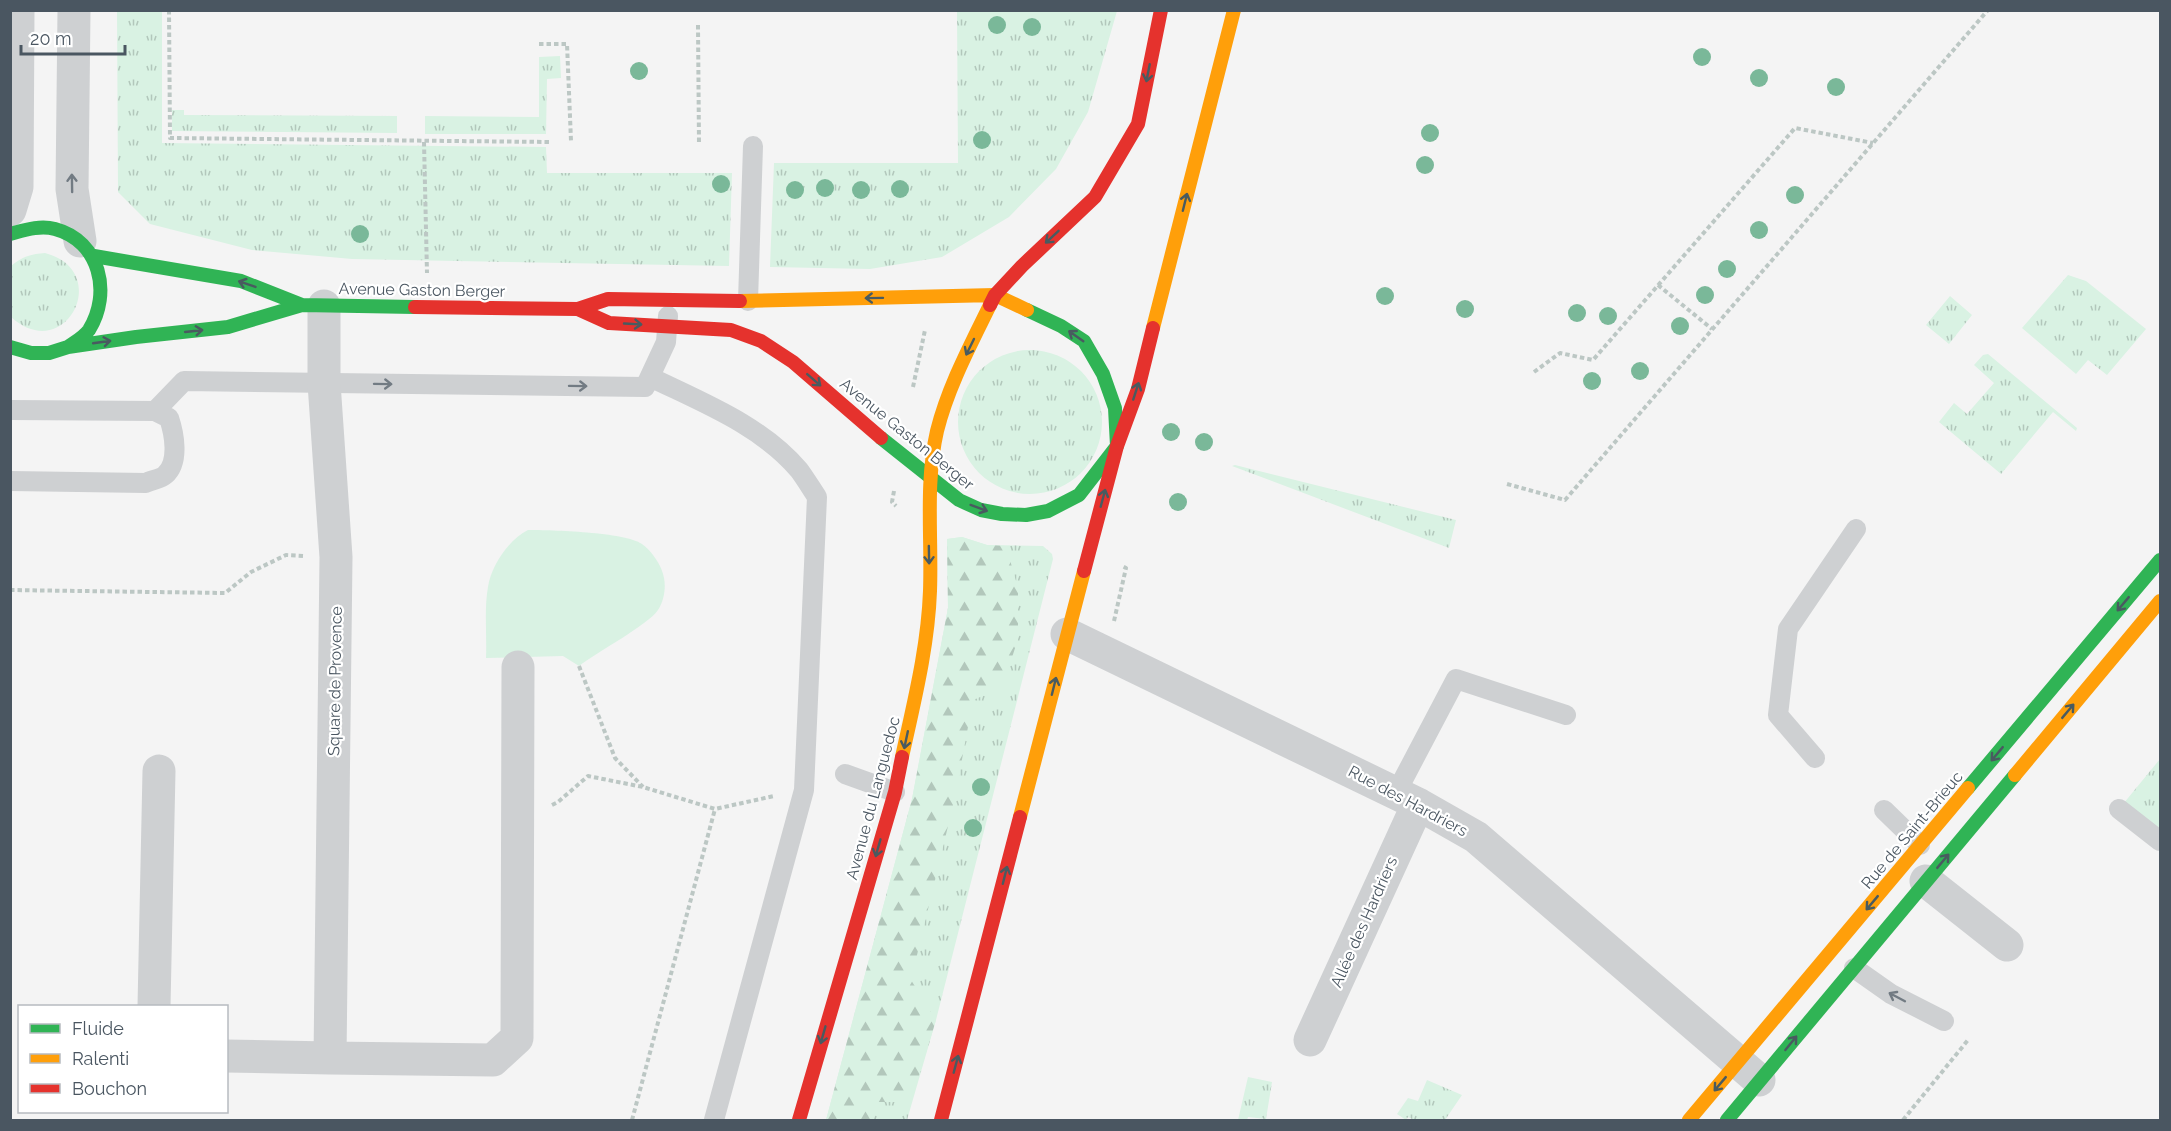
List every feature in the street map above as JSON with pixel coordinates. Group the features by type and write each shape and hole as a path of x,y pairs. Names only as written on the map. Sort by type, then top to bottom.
{"main road":[{"path":"931,476 937,432 953,381 996,295 1022,266 1095,197 1138,123 1161,10"},
{"path":"941,1120 1117,446 1138,389 1234,10"},
{"name":"Avenue Gaston Berger","path":"10,234 22,228 43,226 63,230 87,249 241,282 313,305"},
{"path":"68,347 88,331 100,308 102,281 87,249"},
{"name":"Avenue Gaston Berger","path":"10,347 31,353 50,353 68,347 228,327 313,305 578,309 608,299 748,301 996,295 1061,326 1084,341 1103,374 1115,408 1117,446 1079,495 1048,511 1002,514 981,510 959,500 887,443 793,363 761,341 731,330 609,323 578,309"},
{"name":"Avenue du Languedoc","path":"799,1120 895,792 922,664 930,593 931,476"},
{"name":"Rue de Saint-Brieuc","path":"1727,1120 1750,1071 1920,845 2160,560"},
{"name":"Rue de Saint-Brieuc","path":"1689,1120 1750,1071 1854,968 2160,601"}],"street":[{"path":"10,210 17,188 18,10"},
{"path":"74,10 72,189 87,249"},
{"name":"Square de Provence","path":"313,305 324,383 336,557 330,1058"},
{"name":"Rue des Hardriers","path":"1067,634 1407,798 1476,837 1750,1071"},
{"path":"228,1056 493,1060 516,1038 518,667"},
{"path":"154,1005 159,771"},
{"name":"Allée des Hardriers","path":"1310,1040 1407,798"},
{"path":"1926,881 2007,945"}],"lane":[{"path":"748,301 753,146"},
{"path":"155,411 184,381 645,387 666,342 668,300"},
{"path":"650,377 733,418 771,443 798,469 817,497 804,790 714,1120"},
{"path":"10,410 155,411 169,418 174,434 173,461 165,475 146,483 10,481"},
{"path":"1815,758 1778,715 1788,629 1856,530"},
{"path":"1407,798 1456,679 1566,715"},
{"path":"845,774 895,792"},
{"path":"2119,809 2160,841"},
{"path":"1884,810 1920,845"},
{"path":"1854,968 1891,994 1944,1021"}],"path":[{"path":"169,10 170,138 549,142"},
{"path":"1507,484 1565,500 1988,10"},
{"path":"698,25 699,145"},
{"path":"540,44 567,44 571,141"},
{"path":"1534,372 1560,353 1593,360 1795,128 1873,143"},
{"path":"424,142 427,279"},
{"path":"1658,285 1712,330"},
{"path":"10,590 225,593 252,572 286,555 336,557"},
{"path":"579,666 615,758 644,787"},
{"path":"517,821 558,802 588,776 644,787 715,809 804,790"},
{"path":"632,1120 715,809"},
{"path":"1903,1120 1968,1040"}],"green space":[{"path":"117,11 162,11 162,143 546,147 547,173 732,173 729,266 352,259 252,250 150,224 118,192"},
{"path":"957,11 1117,11 1088,112 1056,169 1009,217 942,257 870,269 770,267 774,163 958,163"},
{"path":"560,56 561,78 547,79 546,134 425,134 425,116 539,117 539,57"},
{"path":"172,110 184,110 184,115 397,116 397,133 172,131"},
{"path":"45,253 66,263 76,277 79,294 74,310 64,323 49,330 31,329 11,317 10,267 26,257"},
{"path":"2068,275 2086,281 2146,329 2107,375 2088,360 2076,374 2022,328"},
{"path":"1950,296 1972,315 1949,344 1926,325"},
{"path":"1030,350 1058,355 1081,371 1097,394 1102,422 1097,450 1081,473 1058,489 1030,494 1002,489 979,473 963,450 958,422 963,394 979,371 1002,355"},
{"path":"1988,354 2077,428 2076,431 2053,412 2001,474 1939,422 1954,403 1967,414 1994,383 1974,365 1983,355"},
{"path":"1232,466 1456,520 1449,548"},
{"path":"528,530 605,534 642,544 656,559 663,573 664,594 658,610 644,623 579,666 563,656 486,658 486,604 490,579 497,562 508,546"},
{"path":"962,537 987,545 1043,546 1052,554 1053,559 936,1020 907,1120 826,1120 912,799 948,608 947,539"},
{"path":"962,537 987,545 1006,546 1018,588 1018,639 1002,688 973,700 955,797 911,980 936,1020 911,1102 877,1102 873,1120 826,1120 912,799 948,608 947,539"},
{"path":"2160,759 2160,841 2119,809"},
{"path":"1248,1077 1272,1082 1266,1119 1248,1117 1247,1120 1238,1120"},
{"path":"1427,1080 1462,1095 1445,1120 1414,1120 1408,1117 1406,1120 1397,1114 1408,1098 1418,1101"}],"traffic: fast":[{"path":"10,234 38,228 55,229 70,235 92,256 98,270 100,285 100,300 96,316 87,333 68,347"},
{"path":"94,256 241,281 302,305"},
{"path":"10,347 31,353 49,353 68,347 136,337 228,327 302,305 415,307"},
{"path":"881,438 959,500 981,510 1026,515 1048,511 1079,495 1117,446 1115,408 1103,374 1084,341 1061,326 1027,310"},
{"path":"1968,788 2160,560"},
{"path":"1727,1120 2015,775"}],"traffic: slow":[{"path":"1153,328 1234,10"},
{"path":"740,301 995,295 1027,310"},
{"path":"902,757 920,674 929,612 930,491 933,451 937,431 953,383 990,305"},
{"path":"1020,817 1084,571"},
{"path":"2015,775 2160,601"},
{"path":"1689,1120 1968,788"}],"traffic: jam":[{"path":"990,305 995,295 1022,266 1095,197 1138,124 1161,10"},
{"path":"415,307 578,309 608,299 740,301"},
{"path":"578,309 609,323 731,330 761,341 793,362 881,438"},
{"path":"1084,571 1117,446 1138,389 1153,328"},
{"path":"799,1120 895,792 902,757"},
{"path":"941,1120 1020,817"}]}
